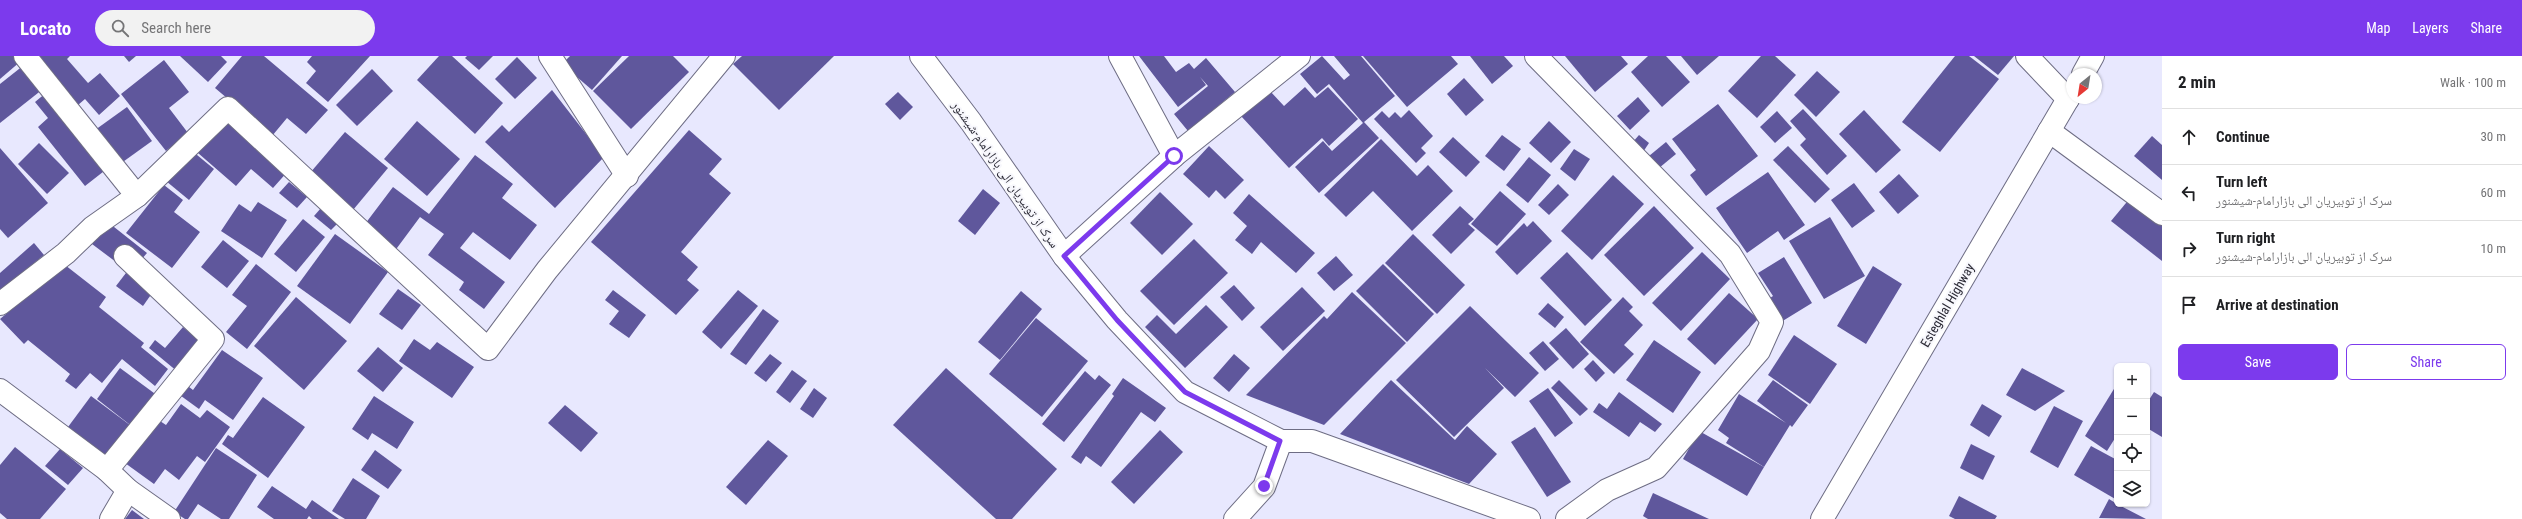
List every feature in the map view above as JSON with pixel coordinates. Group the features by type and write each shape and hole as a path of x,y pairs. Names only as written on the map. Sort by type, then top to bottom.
{"main road":[{"path":"25,56 137,196"},
{"path":"550,56 627,176"},
{"path":"0,304 66,253 93,227 137,196 228,108 488,349 547,270 627,176 724,56"},
{"name":"سرک از توبیریان الی بازارامام-شیشنور","path":"921,56 971,122 1064,256 1117,320 1185,392 1280,441"},
{"path":"1120,56 1174,156"},
{"path":"1064,256 1174,156 1299,56"},
{"path":"1536,56 1730,254 1772,322 1759,351 1656,468 1607,490 1567,519"},
{"path":"2027,56 2066,92"},
{"path":"2086,68 2093,56"},
{"name":"Esteghlal Highway","path":"1822,519 2066,103"},
{"path":"2049,131 2162,214"},
{"path":"107,470 213,339 125,256"},
{"path":"0,390 107,470 128,490 169,519"},
{"path":"1235,519 1264,486 1280,441 1312,441 1529,519"},
{"path":"111,519 128,490"}],"building":[{"path":"0,56 16,56 21,61 0,79"},
{"path":"34,56 70,56 67,59 88,83 100,73 120,96 99,115 85,99 78,105"},
{"path":"124,56 136,56 129,62"},
{"path":"180,56 221,56 227,62 208,82"},
{"path":"242,56 264,56 328,110 306,134 287,118 272,136 215,88"},
{"path":"312,56 370,56 328,102 306,83 316,71 307,62"},
{"path":"439,56 452,56 503,103 475,134 417,80"},
{"path":"467,56 493,56 479,70 465,58"},
{"path":"570,56 622,56 592,90 562,64"},
{"path":"629,56 673,56 689,72 631,129 593,91"},
{"path":"742,56 834,56 779,110 733,64"},
{"path":"1139,56 1164,56 1176,72 1189,63 1194,69 1206,58 1235,92 1188,131 1174,114 1208,86 1200,77 1206,85 1178,107"},
{"path":"1322,56 1344,80 1350,75 1334,56 1361,56 1395,96 1364,122 1379,138 1319,193 1295,167 1323,141 1332,151 1363,123 1329,84 1317,94 1300,74"},
{"path":"1363,56 1451,56 1458,64 1407,107"},
{"path":"1470,56 1504,56 1513,66 1492,84"},
{"path":"1565,56 1621,56 1628,64 1595,92"},
{"path":"1648,56 1666,56 1690,82 1662,107 1631,72"},
{"path":"1681,56 1719,56 1697,75"},
{"path":"1761,56 1775,56 1796,75 1757,118 1728,91"},
{"path":"1955,56 1969,56 1999,79 1940,152 1902,122"},
{"path":"1974,56 2014,56 1998,75"},
{"path":"517,57 537,78 515,99 495,79"},
{"path":"164,60 189,92 169,108 188,133 166,151 121,94"},
{"path":"24,65 43,89 0,123 0,84"},
{"path":"372,69 393,91 357,126 336,105"},
{"path":"1817,71 1840,92 1816,117 1794,95"},
{"path":"1464,78 1484,100 1466,116 1447,94"},
{"path":"1305,87 1315,98 1328,87 1358,119 1329,146 1322,138 1289,168 1241,116 1269,90 1284,106"},
{"path":"552,90 604,157 555,208 485,142 502,125 509,132"},
{"path":"47,92 108,168 85,186 38,127 48,118 35,102"},
{"path":"898,92 913,107 900,120 885,104"},
{"path":"1638,97 1650,111 1630,130 1617,116"},
{"path":"1718,104 1758,156 1706,196 1690,175 1696,170 1672,139"},
{"path":"127,107 152,141 120,164 95,130"},
{"path":"1803,109 1847,156 1827,175 1800,145 1806,139 1790,121"},
{"path":"1409,110 1433,136 1421,148 1426,153 1416,163 1374,119 1382,111 1389,118 1395,112 1401,118"},
{"path":"1864,110 1901,150 1876,173 1839,134"},
{"path":"1777,111 1792,128 1775,143 1760,127"},
{"path":"230,117 289,170 273,188 251,169 236,186 198,153"},
{"path":"417,121 460,159 427,196 384,159"},
{"path":"1549,121 1571,142 1551,163 1529,143"},
{"path":"689,130 722,159 709,174 731,193 681,252 698,267 687,280 699,290 676,315 591,242"},
{"path":"345,132 388,168 353,210 310,173"},
{"path":"1502,135 1521,149 1504,171 1485,156"},
{"path":"1639,135 1649,143 1643,152 1632,143"},
{"path":"2152,136 2162,145 2162,180 2134,156"},
{"path":"1453,137 1480,162 1466,177 1439,152"},
{"path":"1381,139 1417,176 1428,165 1453,191 1412,231 1373,191 1346,217 1324,195"},
{"path":"1666,142 1676,154 1659,168 1649,156"},
{"path":"39,143 69,173 47,194 18,164"},
{"path":"1209,146 1244,180 1225,199 1216,190 1209,198 1183,174"},
{"path":"1788,146 1830,189 1815,203 1773,160"},
{"path":"0,148 48,203 8,238 0,229"},
{"path":"1574,149 1590,159 1575,181 1560,169"},
{"path":"191,150 214,169 189,200 166,181"},
{"path":"475,155 513,184 502,198 537,225 510,260 473,232 460,248 505,282 484,309 459,290 464,282 428,255 444,234 420,217 394,252 362,228 393,187 429,214"},
{"path":"1529,157 1551,175 1528,203 1506,185"},
{"path":"1768,172 1805,225 1784,240 1778,231 1747,253 1716,208"},
{"path":"1899,174 1919,196 1898,214 1879,192"},
{"path":"1613,175 1644,204 1592,260 1561,231"},
{"path":"289,182 307,197 297,208 279,193"},
{"path":"1854,183 1875,211 1852,228 1831,200"},
{"path":"1558,184 1569,195 1549,215 1538,205"},
{"path":"164,185 183,200 174,212 200,232 172,268 126,233"},
{"path":"983,189 1000,203 975,235 958,221"},
{"path":"1500,191 1526,214 1497,246 1471,224"},
{"path":"1160,192 1193,224 1162,255 1130,223"},
{"path":"1249,194 1315,253 1296,273 1261,242 1252,254 1235,240 1247,226 1233,213"},
{"path":"2131,197 2162,222 2162,261 2111,221"},
{"path":"258,202 287,220 262,258 221,231 239,204 251,212"},
{"path":"1460,206 1474,219 1468,224 1475,230 1451,254 1432,235"},
{"path":"1654,206 1694,248 1644,296 1604,255"},
{"path":"321,208 338,223 331,230 314,216"},
{"path":"1830,217 1865,276 1824,299 1789,241"},
{"path":"303,219 325,237 296,272 274,254"},
{"path":"1533,221 1552,241 1517,275 1495,252 1524,223 1527,227"},
{"path":"109,223 147,253 140,261 125,250 116,262 92,244"},
{"path":"335,234 388,272 350,324 297,286"},
{"path":"1413,234 1465,285 1437,314 1385,263"},
{"path":"1194,239 1228,273 1174,325 1140,291"},
{"path":"223,240 249,261 227,288 201,267"},
{"path":"34,243 44,255 0,291 0,273"},
{"path":"1567,252 1612,300 1585,326 1540,278"},
{"path":"1702,252 1730,279 1681,331 1652,303"},
{"path":"1336,256 1353,275 1334,291 1317,273"},
{"path":"1784,257 1812,303 1781,322 1767,300 1773,296 1758,273"},
{"path":"256,264 291,292 247,349 226,332 247,306 232,295"},
{"path":"1383,264 1434,314 1407,342 1356,291"},
{"path":"65,265 106,297 99,307 144,343 141,347 168,369 155,386 122,359 102,383 90,373 76,389 65,381 70,374 28,340 24,344 0,319"},
{"path":"1873,266 1902,284 1866,344 1837,326"},
{"path":"129,269 155,289 143,306 116,286"},
{"path":"1234,285 1255,308 1242,321 1220,297"},
{"path":"1302,287 1325,311 1283,351 1260,327"},
{"path":"398,289 421,305 402,330 379,314"},
{"path":"613,290 646,315 629,338 609,324 619,311 605,300"},
{"path":"738,290 758,306 721,349 702,332"},
{"path":"1021,291 1042,309 1000,360 978,342"},
{"path":"1352,292 1406,343 1324,425 1246,395 1324,316 1327,319"},
{"path":"1729,293 1758,319 1715,365 1687,339"},
{"path":"296,297 347,341 304,390 254,346"},
{"path":"1623,297 1633,307 1629,311 1643,325 1624,345 1634,354 1614,374 1580,342"},
{"path":"1548,303 1564,317 1555,328 1538,314"},
{"path":"1206,305 1228,327 1185,368 1145,327 1157,315 1176,334"},
{"path":"1470,306 1539,373 1515,397 1485,368 1504,388 1454,437 1396,380"},
{"path":"763,309 779,321 746,365 730,354"},
{"path":"1036,318 1088,361 1042,417 989,374"},
{"path":"183,327 202,343 178,372 149,348 155,340 165,348"},
{"path":"1566,328 1589,354 1573,369 1549,343"},
{"path":"1794,335 1837,364 1810,404 1768,375"},
{"path":"414,339 430,350 437,342 474,367 452,398 399,361"},
{"path":"1654,340 1701,372 1673,413 1626,380"},
{"path":"1543,341 1559,359 1545,371 1529,353"},
{"path":"378,347 403,368 383,392 357,371"},
{"path":"222,350 263,378 233,420 205,400 199,409 177,393 184,383 193,390"},
{"path":"770,354 782,363 766,382 754,373"},
{"path":"1234,354 1250,368 1229,392 1213,378"},
{"path":"1593,360 1605,373 1596,382 1584,369"},
{"path":"120,368 158,396 134,428 97,399"},
{"path":"946,368 1057,469 1012,519 996,519 893,425"},
{"path":"2022,368 2065,391 2035,411 2006,395"},
{"path":"792,370 807,381 790,403 776,392"},
{"path":"1085,371 1095,380 1099,375 1111,385 1064,442 1042,424"},
{"path":"1123,378 1166,408 1155,422 1141,412 1101,467 1086,456 1081,464 1071,457 1114,396 1112,394"},
{"path":"1391,380 1455,440 1467,426 1497,454 1469,484 1340,434"},
{"path":"1559,380 1588,409 1580,416 1551,388"},
{"path":"1773,380 1808,405 1792,427 1790,425 1764,467 1726,443 1729,438 1718,430 1739,394 1786,423 1757,401"},
{"path":"814,388 827,398 813,418 800,409"},
{"path":"1548,388 1573,423 1555,437 1529,401"},
{"path":"2114,389 2114,440 2107,451 2085,436"},
{"path":"1619,392 1662,424 1655,432 1640,422 1629,437 1593,412 1599,403 1607,409"},
{"path":"2154,392 2162,397 2162,437 2150,430 2150,398"},
{"path":"91,396 130,425 107,456 68,427"},
{"path":"374,396 414,422 397,449 372,433 368,440 352,429"},
{"path":"263,397 305,427 268,478 222,444 228,435 233,438"},
{"path":"181,404 200,418 207,410 230,427 205,462 197,456 179,480 165,469 154,484 125,463 157,419 166,425"},
{"path":"1982,404 2002,416 1989,437 1970,425"},
{"path":"565,405 598,433 581,452 548,423"},
{"path":"2054,406 2083,421 2058,468 2030,452"},
{"path":"1535,427 1571,482 1547,497 1511,442"},
{"path":"1160,430 1183,452 1134,504 1111,482"},
{"path":"1699,431 1764,467 1747,496 1683,459"},
{"path":"768,440 788,456 746,505 726,487"},
{"path":"1971,444 1995,456 1983,480 1960,468"},
{"path":"2091,446 2114,458 2114,498 2074,475"},
{"path":"15,447 66,489 40,519 7,519 0,513 0,465"},
{"path":"216,448 257,475 229,519 221,519 198,504 188,519 185,519 174,512"},
{"path":"60,449 83,468 68,485 45,466"},
{"path":"375,450 402,470 388,489 361,470"},
{"path":"353,478 380,496 366,519 345,519 332,511"},
{"path":"272,486 306,509 312,500 339,519 312,519 309,516 307,519 274,519 257,507"},
{"path":"1653,493 1709,519 1648,519 1643,516"},
{"path":"1959,496 1997,516 1995,519 1955,519 1949,516"},
{"path":"2109,499 2114,502 2114,507 2123,507 2146,519 2099,518"},
{"path":"132,510 144,519 125,519"}],"route":[{"path":"1174,156 1064,256 1117,320 1185,392 1280,441 1264,486"}]}
